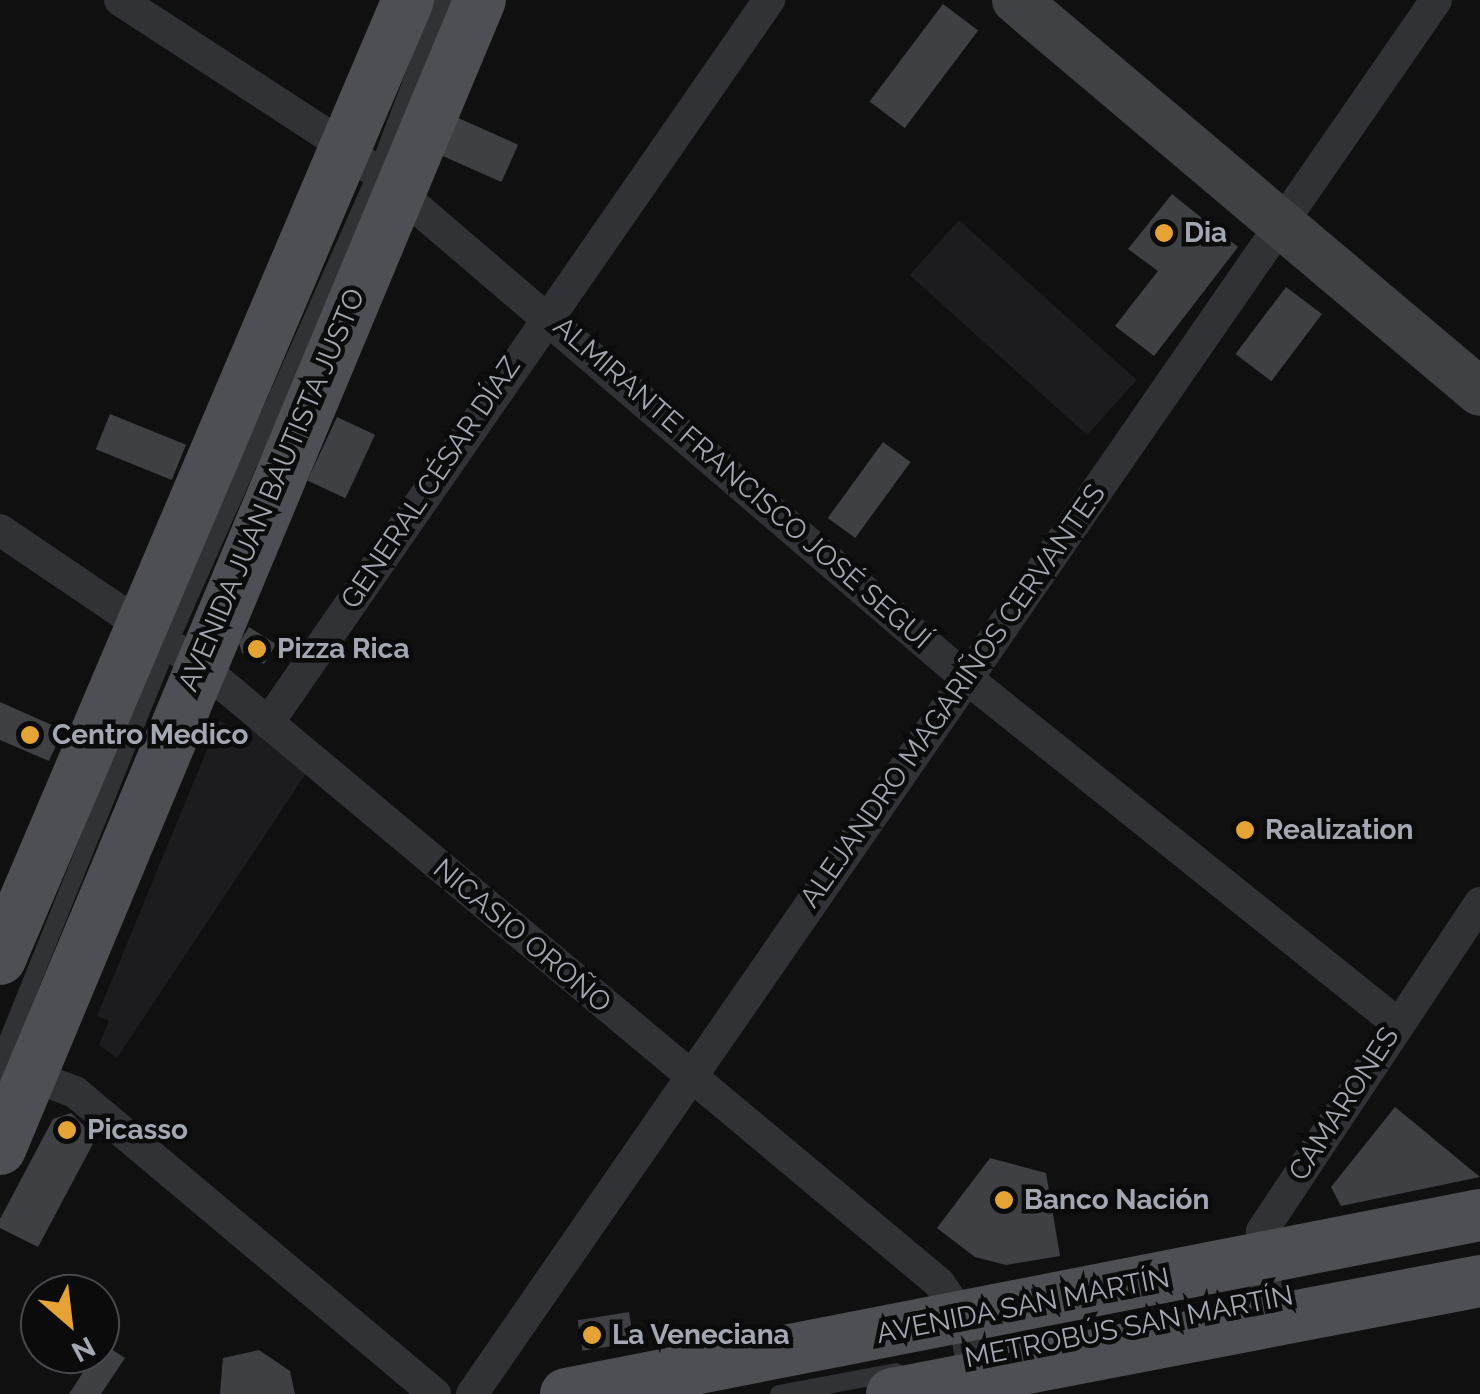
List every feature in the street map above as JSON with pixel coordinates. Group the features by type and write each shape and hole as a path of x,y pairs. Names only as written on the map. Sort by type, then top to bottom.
{"main road":[{"name":"AVENIDA JUAN BAUTISTA JUSTO","path":"0,1149 10,1069 169,642 374,171 408,0"},
{"name":"AVENIDA JUAN BAUTISTA JUSTO","path":"0,959 169,642 374,171 480,0"},
{"path":"1016,0 1480,392"},
{"name":"AVENIDA SAN MARTÍN","path":"566,1394 971,1357 1265,1287 1480,1216"},
{"name":"AVENIDA SAN MARTÍN","path":"1265,1287 1480,1281"},
{"name":"AVENIDA SAN MARTÍN","path":"892,1394 971,1357"}],"street":[{"name":"ALMIRANTE FRANCISCO JOSÉ SEGUÍ","path":"120,0 374,171 546,313 964,676 1397,1023"},
{"name":"GENERAL CÉSAR DÍAZ","path":"268,723 546,313 769,0"},
{"name":"ALEJANDRO MAGARIÑOS CERVANTES","path":"472,1394 964,676 1282,226 1436,0"},
{"name":"NICASIO OROÑO","path":"0,530 169,642 939,1283 971,1357"},
{"name":"CAMARONES","path":"1265,1287 1262,1230 1480,903"},
{"path":"10,1069 74,1092 435,1394"}],"lane":[{"path":"169,642 231,510 444,0"},
{"path":"169,642 231,510"},
{"name":"METROBÚS SAN MARTÍN","path":"1265,1287 1480,1260"},
{"name":"METROBÚS SAN MARTÍN","path":"779,1394 971,1357 1172,1297"},
{"name":"METROBÚS SAN MARTÍN","path":"667,1394 971,1357"}],"shaded area":[{"path":"959,220 1137,380 1087,435 909,275"},
{"path":"219,721 246,732 250,728 307,772 117,1058 99,1045 109,1021 97,1016"}],"building":[{"path":"943,4 978,30 905,128 870,101"},
{"path":"456,117 518,145 501,182 439,154"},
{"path":"1172,194 1238,247 1154,356 1115,326 1158,271 1128,249"},
{"path":"1286,287 1322,314 1271,381 1235,354"},
{"path":"110,414 186,445 172,480 96,449"},
{"path":"337,417 375,435 345,498 307,480"},
{"path":"883,442 911,462 855,538 828,518"},
{"name":"Pizza Rica","path":"249,627 276,644 264,664 242,653 239,643"},
{"name":"Centro Medico","path":"0,702 63,730 49,761 0,740"},
{"path":"1395,1107 1480,1177 1341,1206 1331,1187"},
{"path":"71,1113 96,1138 38,1247 0,1228 0,1219 53,1119"},
{"name":"Banco Nación","path":"990,1158 1046,1173 1060,1256 1006,1265 975,1257 937,1228"},
{"path":"629,1312 634,1343 582,1351 578,1320"},
{"path":"259,1350 290,1371 295,1394 220,1394 223,1358"},
{"path":"82,1374 114,1374 101,1394 69,1394"}],"place":[{"name":"Dia","path":"1164,233"},
{"name":"Pizza Rica","path":"257,649"},
{"name":"Centro Medico","path":"30,735"},
{"name":"Realization","path":"1245,830"},
{"name":"Picasso","path":"67,1130"},
{"name":"Banco Nación","path":"1004,1200"},
{"name":"La Veneciana","path":"592,1335"}]}
